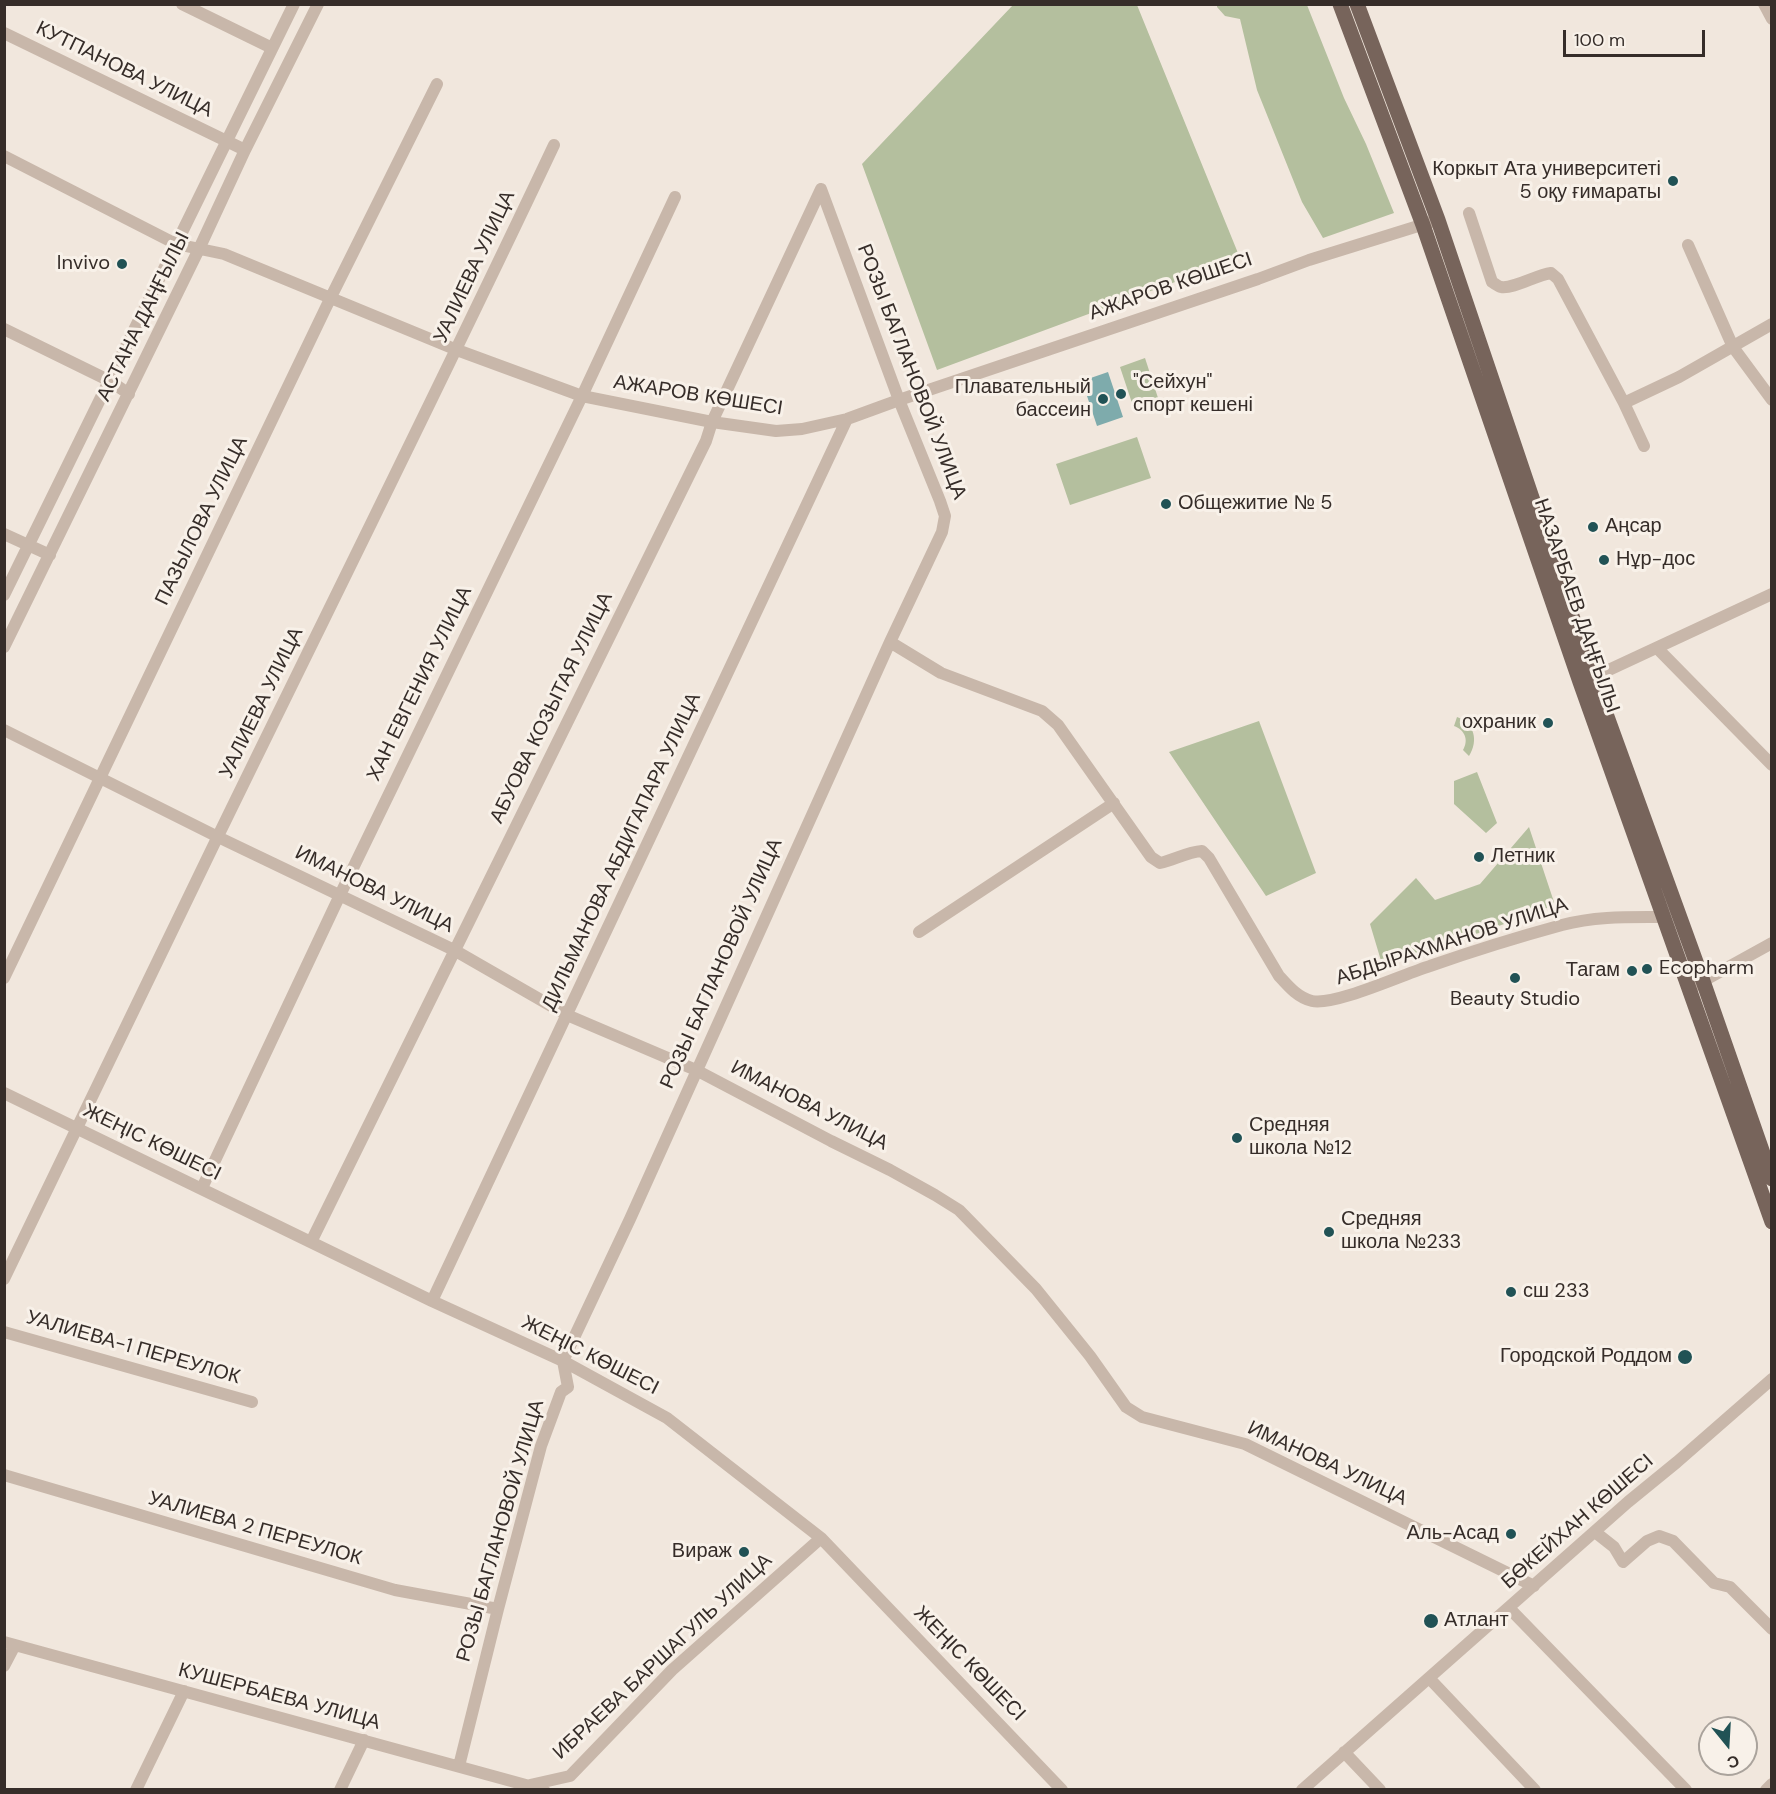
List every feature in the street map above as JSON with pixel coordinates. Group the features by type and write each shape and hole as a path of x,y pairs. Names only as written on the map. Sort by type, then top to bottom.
{"main road":[{"name":"НАЗАРБАЕВ ДАҢҒЫЛЫ","path":"1340,4 1430,223"},
{"name":"НАЗАРБАЕВ ДАҢҒЫЛЫ","path":"1357,4 1587,680 1662,917 1772,1222"},
{"name":"НАЗАРБАЕВ ДАҢҒЫЛЫ","path":"1587,680 1703,981 1772,1179"}],"street":[{"path":"182,4 272,48"},
{"name":"АСТАНА ДАҢҒЫЛЫ","path":"4,596 294,4"},
{"name":"АСТАНА ДАҢҒЫЛЫ","path":"4,647 318,4"},
{"path":"1764,4 1772,19"},
{"name":"КУТПАНОВА УЛИЦА","path":"4,33 245,150"},
{"name":"ПАЗЫЛОВА УЛИЦА","path":"4,978 330,299 437,84"},
{"name":"УАЛИЕВА УЛИЦА","path":"4,1279 457,350 554,145"},
{"name":"АЖАРОВ КӨШЕСІ","path":"4,156 176,244 224,254 457,350 582,396 712,422 776,431 802,429 847,419 1309,260 1430,223"},
{"name":"РОЗЫ БАГЛАНОВОЙ УЛИЦА","path":"459,1766 542,1446 561,1392 568,1388 563,1361 630,1219 890,642 942,532 945,516 898,400 821,189"},
{"name":"АБУОВА КОЗЫТАЯ УЛИЦА","path":"311,1242 706,441 712,422 821,189"},
{"name":"ХАН ЕВГЕНИЯ УЛИЦА","path":"202,1188 675,197"},
{"path":"1469,213 1492,282 1500,287 1510,287 1551,273 1558,279 1582,321 1644,446"},
{"path":"1688,245 1733,347 1772,400"},
{"path":"1624,403 1679,377 1772,324"},
{"path":"4,329 110,381 129,394"},
{"name":"ДИЛЬМАНОВА АБДИГАПАРА УЛИЦА","path":"432,1301 847,419"},
{"path":"4,534 50,555"},
{"path":"1587,680 1772,594"},
{"name":"АБДЫРАХМАНОВ УЛИЦА","path":"890,642 941,673 1042,711 1059,725 1151,857 1160,863 1202,851 1209,858 1279,976 1293,991 1312,1001 1334,1000 1430,966 1563,925 1592,919 1662,917"},
{"path":"1657,648 1772,765"},
{"name":"ИМАНОВА УЛИЦА","path":"4,730 218,837 454,950 567,1015 696,1070 890,1170 959,1210 1036,1289 1090,1356 1126,1407 1142,1417 1245,1444 1534,1586"},
{"path":"919,932 1114,803"},
{"path":"1688,989 1772,943"},
{"name":"ЖЕҢІС КӨШЕСІ","path":"4,1093 432,1301 563,1361 667,1418 821,1538 1062,1790"},
{"name":"УАЛИЕВА-1 ПЕРЕУЛОК","path":"4,1332 252,1402"},
{"name":"БӨКЕЙХАН КӨШЕСІ","path":"1302,1790 1594,1532 1772,1379"},
{"name":"УАЛИЕВА 2 ПЕРЕУЛОК","path":"4,1475 395,1590 498,1609"},
{"path":"1594,1532 1614,1547 1623,1562 1647,1541 1659,1536 1673,1541 1714,1583 1730,1587 1772,1629"},
{"name":"ИБРАЕВА БАРШАГУЛЬ УЛИЦА","path":"526,1787 570,1776 672,1670 821,1538"},
{"path":"1509,1608 1686,1790"},
{"path":"4,1666 10,1644"},
{"name":"КУШЕРБАЕВА УЛИЦА","path":"10,1644 459,1766 526,1787 544,1790"},
{"path":"1429,1678 1535,1790"},
{"path":"136,1790 184,1691"},
{"path":"340,1790 364,1740"},
{"path":"1344,1752 1380,1790"},
{"path":"1766,1790 1772,1784"}],"green space":[{"path":"1013,5 1137,5 1240,258 937,370 862,164"},
{"path":"1217,5 1307,5 1394,213 1323,238 1302,202 1257,90 1240,19 1225,16"},
{"path":"1145,358 1160,404 1135,412 1120,367"},
{"path":"1137,437 1151,478 1070,505 1056,464"},
{"path":"1457,717 1467,723 1473,733 1474,744 1469,756 1463,750 1466,743 1465,736 1454,726"},
{"path":"1259,721 1316,873 1266,896 1169,752"},
{"path":"1477,772 1497,823 1486,833 1454,804 1454,781"},
{"path":"1529,827 1555,905 1488,930 1382,964 1370,924 1416,878 1435,900 1480,884"}],"water":[{"name":"Плавательный бассеин","path":"1108,372 1123,417 1097,426 1082,381"}],"place":[{"name":"Коркыт Ата университеті 5 оқу ғимараты","path":"1673,181"},
{"name":"Invivo","path":"122,264"},
{"name":"\"Сейхун\" спорт кешені","path":"1121,394"},
{"name":"Плавательный бассеин","path":"1103,399"},
{"name":"Общежитие № 5","path":"1166,504"},
{"name":"Аңсар","path":"1593,527"},
{"name":"Нұр-дос","path":"1604,560"},
{"name":"охраник","path":"1548,723"},
{"name":"Летник","path":"1479,857"},
{"name":"Ecopharm","path":"1647,969"},
{"name":"Тагам","path":"1632,971"},
{"name":"Beauty Studio","path":"1515,978"},
{"name":"Средняя школа №12","path":"1237,1138"},
{"name":"Средняя школа №233","path":"1329,1232"},
{"name":"сш 233","path":"1511,1292"},
{"name":"Городской Роддом","path":"1685,1357"},
{"name":"Аль-Асад","path":"1511,1534"},
{"name":"Вираж","path":"744,1552"},
{"name":"Атлант","path":"1431,1621"}]}
